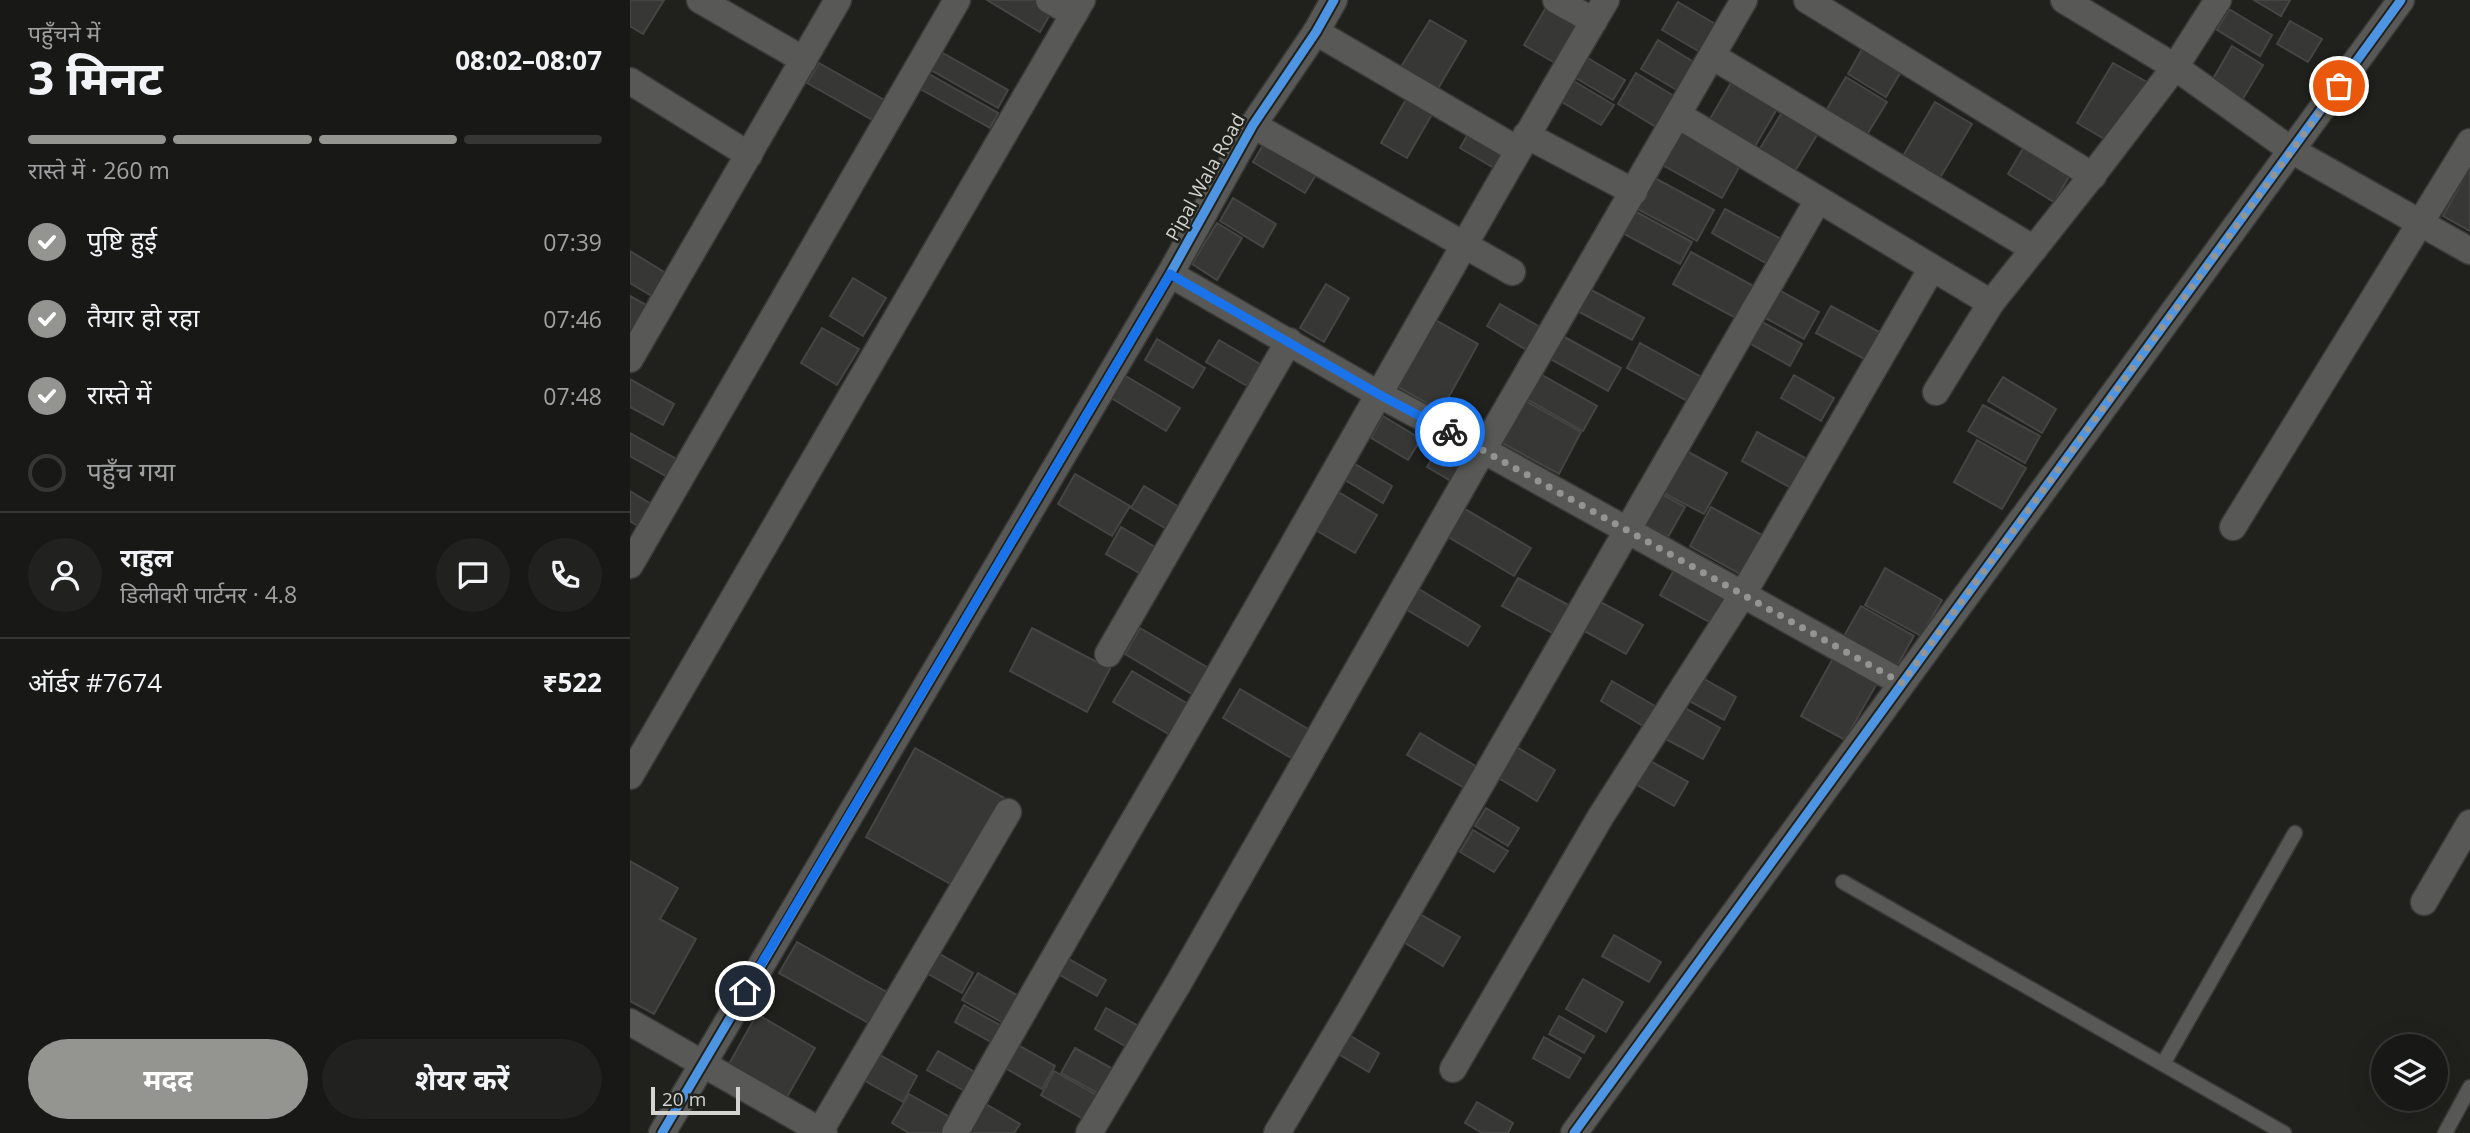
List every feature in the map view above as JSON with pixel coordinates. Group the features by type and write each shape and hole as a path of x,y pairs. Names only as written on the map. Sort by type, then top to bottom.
{"street":[{"path":"700,0 804,60"},
{"path":"630,359 838,0"},
{"path":"630,565 957,0"},
{"path":"630,776 1078,7 1049,0"},
{"name":"Pipal Wala Road","path":"662,1133 1170,274 1253,125 1335,0"},
{"path":"955,1133 1014,1026 1151,794 1600,10 1556,0"},
{"path":"1089,1133 1178,984 1744,0"},
{"path":"1807,0 2093,176"},
{"path":"2064,0 2175,66 2291,150 2470,251"},
{"path":"1936,392 1991,303 2093,176 2175,66 2218,0"},
{"path":"1574,1133 2401,0"},
{"path":"1316,32 1522,143 1634,192"},
{"path":"1712,56 2034,249"},
{"path":"630,81 750,155"},
{"path":"1678,116 1991,303"},
{"path":"1253,125 1512,272"},
{"path":"2233,527 2470,142"},
{"path":"1277,1133 1818,200"},
{"path":"1453,1069 1601,816 1742,594 1932,268"},
{"path":"1170,274 1380,395 1902,683"},
{"path":"1108,654 1289,341"},
{"path":"630,1022 821,1132 1008,812"},
{"path":"2424,902 2470,823"}],"lane":[{"path":"2163,1064 2295,833"},
{"path":"1843,882 2284,1133"},
{"path":"2445,1133 2470,1087"}],"building":[{"path":"630,0 664,0 643,34 630,26"},
{"path":"987,0 1038,0 1053,9 1040,32"},
{"path":"2254,0 2290,0 2281,16"},
{"path":"1678,2 1717,25 1700,52 1662,30"},
{"path":"1548,4 1586,26 1562,67 1524,45"},
{"path":"2229,9 2272,35 2260,56 2217,30"},
{"path":"1430,20 1466,41 1436,92 1399,70"},
{"path":"2290,21 2322,39 2308,62 2277,44"},
{"path":"1658,40 1697,64 1680,92 1641,69"},
{"path":"1866,42 1905,65 1886,97 1848,74"},
{"path":"2232,46 2263,65 2241,102 2210,84"},
{"path":"934,48 1008,90 998,108 924,66"},
{"path":"1586,57 1625,80 1613,100 1574,77"},
{"path":"819,63 888,102 876,122 807,83"},
{"path":"2113,63 2147,82 2111,143 2077,123"},
{"path":"922,70 998,113 990,128 913,85"},
{"path":"1636,73 1674,96 1656,127 1618,104"},
{"path":"1846,77 1887,102 1865,138 1824,114"},
{"path":"1572,80 1614,105 1601,125 1560,101"},
{"path":"1732,81 1778,107 1753,150 1707,124"},
{"path":"1409,94 1435,109 1407,158 1381,143"},
{"path":"1935,102 1972,124 1937,183 1900,161"},
{"path":"1784,109 1820,130 1792,176 1756,155"},
{"path":"1679,120 1745,157 1722,198 1657,162"},
{"path":"1472,127 1512,150 1499,171 1460,148"},
{"path":"1269,135 1321,166 1305,193 1253,162"},
{"path":"2028,140 2074,168 2054,202 2008,174"},
{"path":"2470,167 2470,231 2443,216"},
{"path":"1651,176 1714,210 1697,241 1634,207"},
{"path":"1233,198 1276,224 1263,247 1220,221"},
{"path":"1629,208 1692,242 1680,264 1617,230"},
{"path":"1725,209 1785,241 1771,266 1712,233"},
{"path":"1217,223 1242,238 1217,280 1192,264"},
{"path":"630,251 669,275 655,298 630,283"},
{"path":"1691,252 1759,289 1741,321 1673,284"},
{"path":"853,278 886,298 863,336 830,316"},
{"path":"1326,284 1349,298 1324,342 1300,328"},
{"path":"1582,285 1644,318 1632,340 1570,307"},
{"path":"1773,287 1819,312 1804,339 1758,314"},
{"path":"630,296 652,308 630,340"},
{"path":"1500,304 1547,331 1533,354 1487,326"},
{"path":"1831,306 1881,333 1866,360 1816,333"},
{"path":"1432,318 1478,344 1441,411 1395,385"},
{"path":"1755,318 1802,344 1790,366 1744,340"},
{"path":"822,328 859,349 837,385 801,363"},
{"path":"1559,334 1621,368 1608,391 1547,357"},
{"path":"1157,339 1205,368 1193,388 1145,360"},
{"path":"1219,340 1260,364 1247,386 1206,362"},
{"path":"1640,343 1703,378 1689,402 1627,368"},
{"path":"1535,371 1597,406 1583,431 1521,396"},
{"path":"1124,375 1180,408 1166,431 1111,398"},
{"path":"1794,375 1834,398 1821,421 1781,398"},
{"path":"2003,377 2056,409 2042,433 1988,401"},
{"path":"630,379 674,404 663,425 630,407"},
{"path":"1520,398 1581,432 1559,474 1497,440"},
{"path":"1983,405 2040,436 2025,463 1968,431"},
{"path":"1383,416 1421,439 1408,460 1371,438"},
{"path":"1448,432 1475,447 1454,483 1427,467"},
{"path":"1757,432 1809,460 1793,489 1742,461"},
{"path":"630,433 682,462 671,479 630,456"},
{"path":"1977,440 2026,468 2002,509 1954,482"},
{"path":"1681,448 1727,473 1704,514 1658,490"},
{"path":"1350,461 1392,486 1383,503 1340,477"},
{"path":"1075,474 1130,506 1112,536 1058,504"},
{"path":"1144,486 1181,508 1168,530 1131,508"},
{"path":"1335,490 1377,515 1355,553 1312,528"},
{"path":"630,491 661,510 648,532 630,521"},
{"path":"1656,491 1685,507 1668,537 1640,522"},
{"path":"1460,506 1531,548 1514,576 1443,534"},
{"path":"1711,507 1769,539 1747,578 1690,546"},
{"path":"1121,527 1162,551 1146,577 1106,554"},
{"path":"1679,561 1729,590 1711,623 1660,595"},
{"path":"1885,568 1942,600 1921,636 1865,605"},
{"path":"1518,578 1572,607 1556,635 1502,606"},
{"path":"1414,586 1480,626 1468,646 1402,607"},
{"path":"1595,599 1643,625 1626,654 1579,628"},
{"path":"1861,606 1914,636 1897,666 1844,636"},
{"path":"1032,628 1110,669 1087,712 1010,671"},
{"path":"1140,628 1212,670 1197,697 1125,654"},
{"path":"1836,653 1880,678 1845,740 1801,716"},
{"path":"1132,671 1190,705 1172,736 1113,702"},
{"path":"1697,675 1736,697 1724,720 1684,698"},
{"path":"1612,681 1655,706 1643,726 1601,701"},
{"path":"1240,689 1315,733 1298,762 1223,718"},
{"path":"1680,705 1720,728 1703,759 1662,737"},
{"path":"1420,733 1479,768 1466,789 1407,755"},
{"path":"1508,742 1555,770 1537,801 1490,773"},
{"path":"915,748 1004,798 954,886 866,837"},
{"path":"1645,758 1688,782 1674,806 1632,782"},
{"path":"1486,808 1519,828 1508,846 1475,826"},
{"path":"1473,830 1508,851 1494,872 1460,852"},
{"path":"630,861 678,888 660,919 696,939 654,1014 630,1001"},
{"path":"1413,910 1460,937 1443,966 1397,938"},
{"path":"1614,935 1661,962 1649,982 1602,956"},
{"path":"797,942 890,994 872,1025 779,973"},
{"path":"933,950 973,973 962,993 921,970"},
{"path":"1062,955 1106,980 1097,996 1053,971"},
{"path":"978,973 1022,998 1007,1025 962,1000"},
{"path":"1583,979 1623,1002 1606,1032 1566,1009"},
{"path":"964,1005 1007,1029 998,1046 955,1022"},
{"path":"1106,1008 1142,1028 1130,1049 1095,1029"},
{"path":"757,1014 815,1048 783,1104 725,1071"},
{"path":"1559,1016 1594,1036 1584,1053 1549,1034"},
{"path":"1344,1032 1379,1053 1369,1072 1333,1051"},
{"path":"1544,1037 1581,1058 1569,1078 1533,1058"},
{"path":"1011,1041 1055,1066 1042,1089 998,1064"},
{"path":"1075,1048 1113,1069 1099,1094 1061,1073"},
{"path":"873,1051 917,1076 903,1102 858,1077"},
{"path":"938,1051 980,1075 970,1094 927,1070"},
{"path":"1054,1071 1098,1096 1085,1120 1041,1095"},
{"path":"909,1094 955,1120 948,1133 909,1133 892,1123"},
{"path":"979,1100 1020,1124 1014,1133 960,1133"},
{"path":"1477,1102 1513,1123 1508,1133 1482,1133 1465,1123"}],"cycle path":[{"path":"662,1133 1170,274 1253,125 1316,32 1334,0"},
{"path":"1574,1133 2401,0"}],"way so far":[{"path":"1450,432 1902,683 2339,86"}],"route":[{"path":"745,991 1170,274 1380,395 1450,432"}]}
